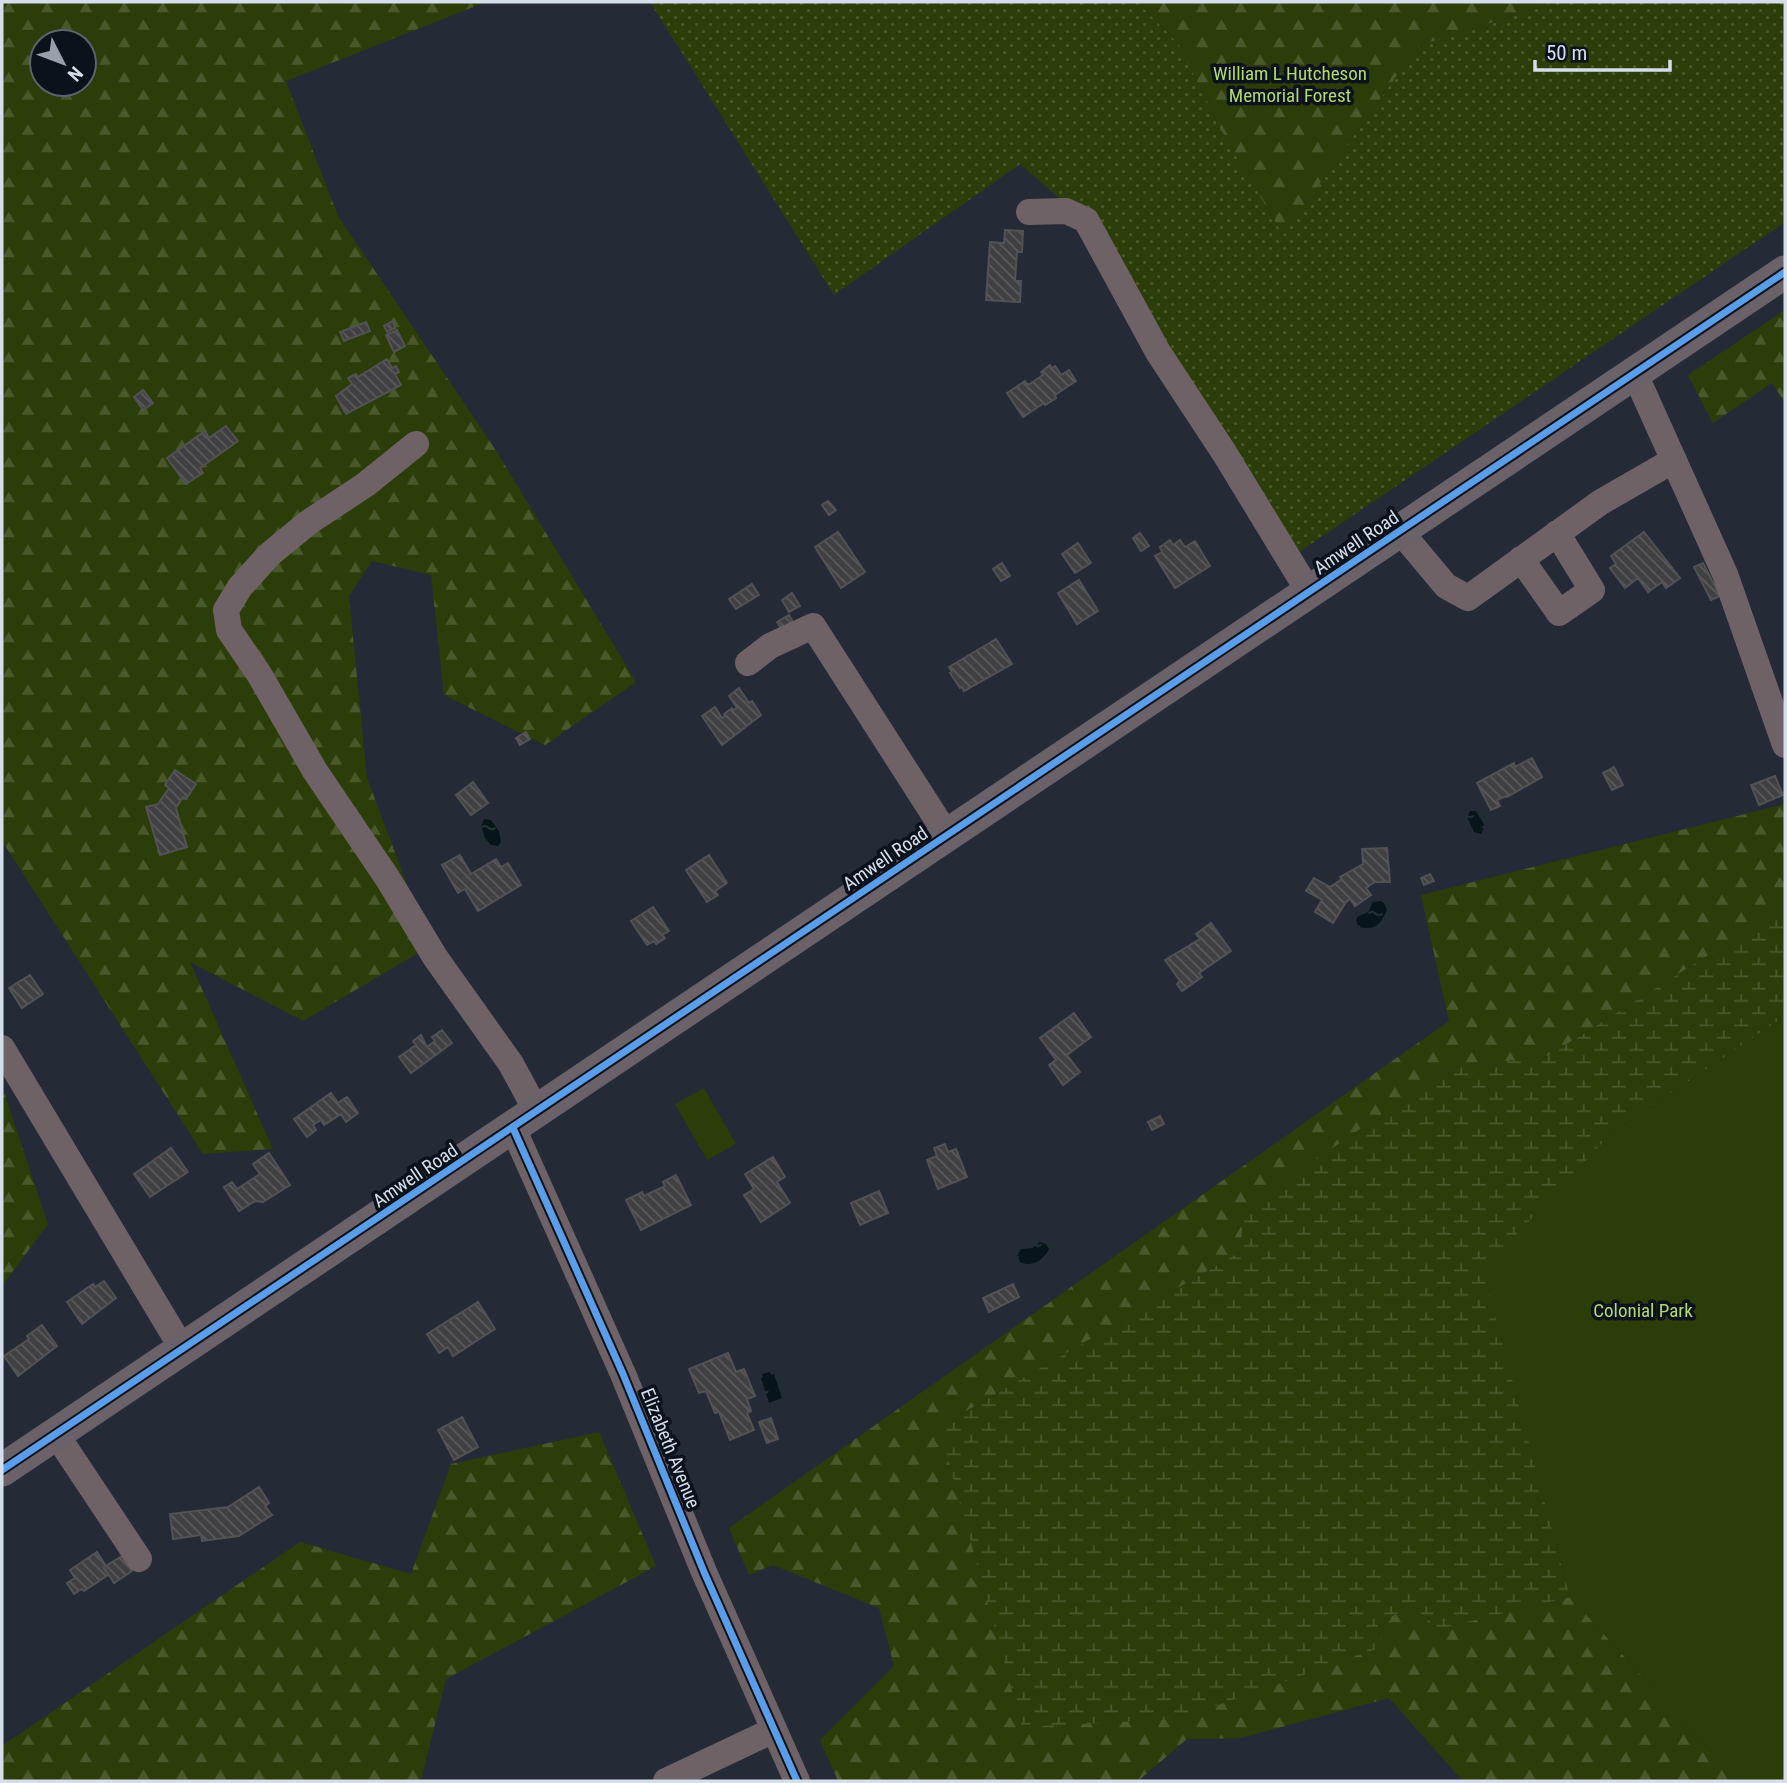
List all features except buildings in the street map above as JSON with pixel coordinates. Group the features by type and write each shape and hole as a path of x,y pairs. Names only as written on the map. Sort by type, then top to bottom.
{"main road":[{"name":"Amwell Road","path":"2,1470 1785,272"}],"street":[{"path":"1029,212 1066,211 1086,220 1158,352 1225,454 1309,592"},
{"path":"1635,374 1725,574 1785,745"},
{"name":"Elizabeth Avenue","path":"416,444 270,554 240,587 226,610 229,630 259,674 315,771 388,879 435,957 511,1064 525,1120 624,1374 704,1572 797,1781"},
{"path":"1400,531 1446,586 1468,598 1601,502 1674,460"},
{"path":"1521,559 1559,613 1592,590 1557,533"},
{"path":"748,663 770,646 813,626 947,835"},
{"path":"2,1048 183,1350"},
{"path":"56,1434 139,1559"},
{"path":"666,1781 774,1730"}],"green space":[{"path":"2,2 486,2 286,81 338,216 497,452 636,682 545,745 444,695 431,575 372,561 349,596 367,778 430,946 303,1021 190,962 273,1149 203,1154 2,841"},
{"path":"650,2 1137,2 1178,43 1225,137 1283,235 1418,46 1556,2 1785,2 1785,222 1283,563 1085,220 1020,164 834,295"},
{"name":"William L Hutcheson Memorial Forest","path":"1137,2 1556,2 1418,46 1283,235 1225,137 1178,43"},
{"path":"1785,310 1785,403 1772,383 1713,423 1688,375"},
{"path":"1785,804 1785,907 1548,1056 1446,1069 1240,1252 939,1427 1382,1646 1377,1622 1414,1607 1438,1628 1570,1597 1711,1751 1729,1781 1463,1781 1389,1698 1241,1738 1187,1739 1138,1781 838,1781 820,1740 894,1666 879,1608 773,1565 749,1575 729,1528 1449,1021 1421,895"},
{"path":"1785,907 1785,1016 1612,1133 1484,1270 1570,1597 1438,1629 1414,1607 1377,1622 1382,1647 1179,1719 1022,1727 939,1427 1240,1252 1244,1209 1447,1069 1548,1056"},
{"name":"Colonial Park","path":"1785,1016 1785,1781 1729,1781 1711,1751 1570,1597 1483,1270 1612,1133"},
{"path":"2,1086 48,1224 2,1286"},
{"path":"704,1088 736,1144 707,1160 675,1104"},
{"path":"599,1432 656,1566 446,1679 421,1781 2,1781 2,1746 300,1542 411,1574 451,1464"}],"water":[{"path":"1470,811 1476,811 1485,826 1481,834 1474,832 1467,817"},
{"path":"484,819 491,820 499,831 501,842 498,846 491,845 485,838 481,826"},
{"path":"1381,901 1387,910 1380,923 1369,928 1359,927 1357,917 1368,912 1373,902"},
{"path":"1040,1242 1046,1244 1049,1249 1044,1256 1037,1262 1021,1263 1017,1256 1021,1249 1032,1248"},
{"path":"770,1372 771,1375 774,1374 782,1398 769,1403 761,1378 762,1374"}],"cycle path":[{"path":"2,1470 1785,272"},
{"path":"513,1128 623,1374 704,1572 797,1781"}]}
